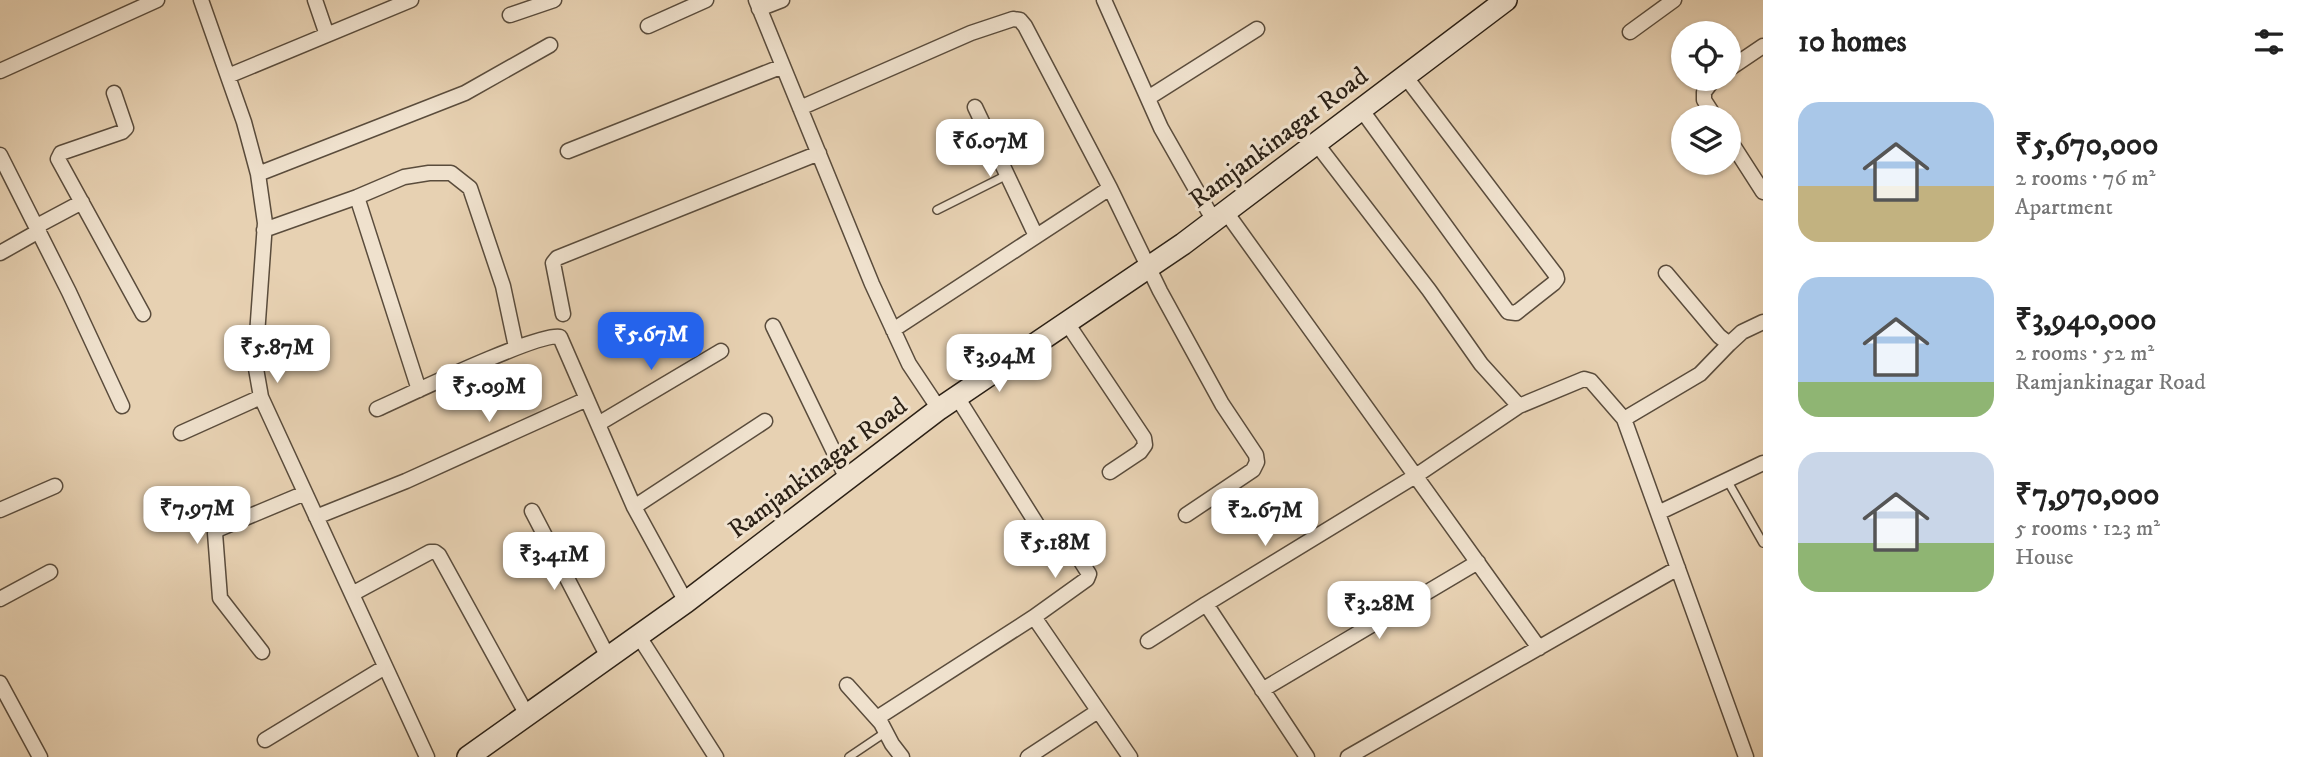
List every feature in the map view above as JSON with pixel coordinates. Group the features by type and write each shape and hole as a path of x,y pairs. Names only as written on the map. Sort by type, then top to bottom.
{"street":[{"path":"0,71 158,0"},
{"path":"201,0 258,174 264,230 255,363 261,397 427,757"},
{"path":"315,0 327,35"},
{"path":"228,76 411,0"},
{"path":"510,15 554,0"},
{"path":"648,26 706,0"},
{"path":"782,0 758,4 872,284 909,364 939,410"},
{"path":"1104,0 1161,128 1220,216 1417,475 1539,648"},
{"name":"Ramjankinagar Road","path":"468,757 686,602 957,397 1220,216 1506,0"},
{"path":"1630,32 1665,3"},
{"path":"800,108 971,33 1013,19 1020,20 1044,60 1110,188 1160,292 1222,404 1256,455 1257,463 1253,470 1186,515"},
{"path":"1148,98 1257,29"},
{"path":"258,174 466,93 550,45"},
{"path":"1741,61 1763,46"},
{"path":"568,151 783,66"},
{"path":"1361,109 1508,312 1516,313 1554,284 1556,275 1405,76"},
{"path":"114,93 126,128 122,132 58,156 143,314"},
{"path":"975,107 1036,236"},
{"path":"1317,143 1429,290 1481,364 1519,406"},
{"path":"563,314 553,263 557,258 818,153"},
{"path":"0,155 38,228 122,406"},
{"path":"1741,158 1763,192"},
{"path":"264,230 404,177 451,173 470,188 503,286 516,347"},
{"path":"893,330 1110,188"},
{"path":"357,197 419,390"},
{"path":"0,253 82,202"},
{"path":"1666,273 1719,336 1729,344"},
{"path":"1624,419 1700,373 1742,332 1763,322"},
{"path":"1067,323 1144,438 1145,446 1140,452 1110,472"},
{"path":"773,326 847,479"},
{"path":"377,409 516,347 553,335 560,337 634,507 686,602"},
{"path":"598,424 721,351"},
{"path":"1147,641 1417,475 1519,406 1584,379 1591,382 1624,419 1746,757"},
{"path":"181,433 261,397"},
{"path":"877,718 1034,617 1087,579 1088,570 1077,555 1043,534 957,397"},
{"path":"316,517 406,481 587,399"},
{"path":"634,507 765,421"},
{"path":"1658,513 1763,463"},
{"path":"0,510 55,486"},
{"path":"262,652 220,598 215,533 305,493"},
{"path":"531,511 608,657"},
{"path":"352,594 430,552 435,552 527,715"},
{"path":"1262,690 1478,562"},
{"path":"1348,757 1678,568"},
{"path":"0,599 50,572"},
{"path":"1206,604 1307,757"},
{"path":"1034,617 1130,757"},
{"path":"638,635 716,757"},
{"path":"264,740 385,667"},
{"path":"0,683 6,708 40,757"},
{"path":"846,685 877,718 902,757"},
{"path":"1028,757 1098,711"}],"lane":[{"path":"937,210 1007,175"},
{"path":"1727,480 1763,543"},
{"path":"849,757 886,732"}]}
